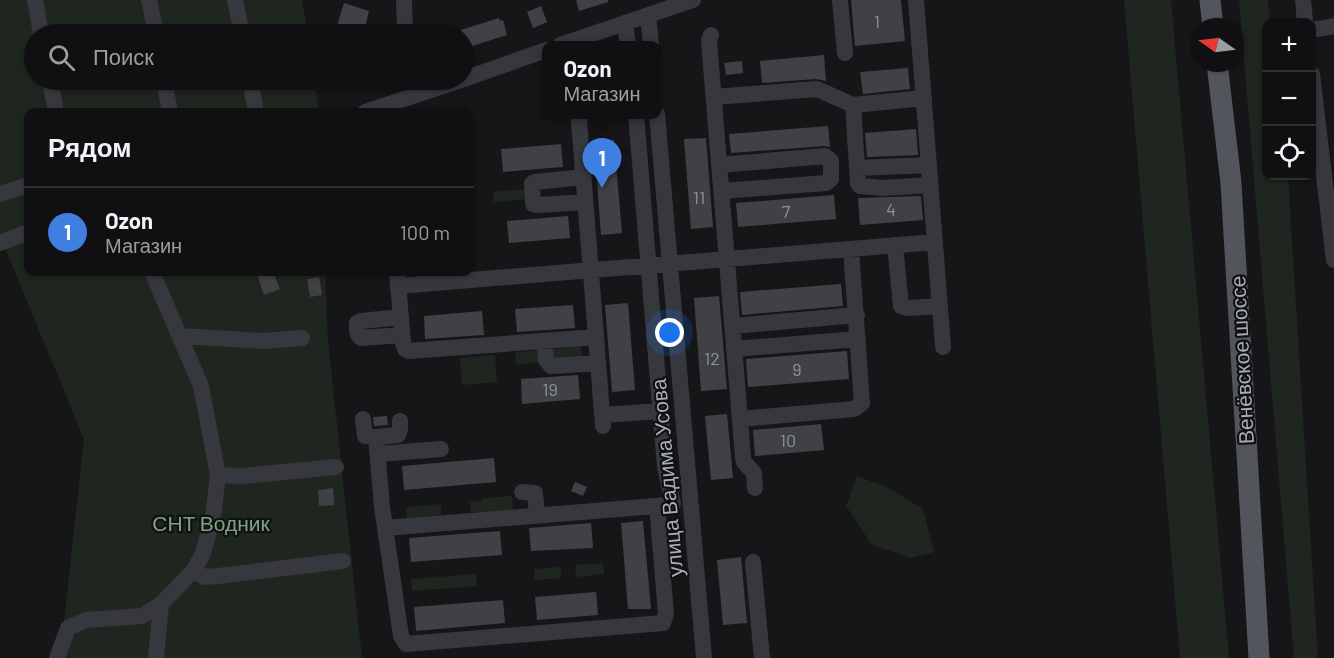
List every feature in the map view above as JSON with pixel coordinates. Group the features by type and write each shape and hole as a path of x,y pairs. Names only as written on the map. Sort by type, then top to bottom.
{"main road":[{"path":"1210,0 1212,18"},
{"name":"Венёвское шоссе","path":"1218,72 1231,183 1258,658"}],"street":[{"path":"35,0 39,24"},
{"path":"149,0 154,24"},
{"path":"235,0 240,24"},
{"path":"404,0 405,24"},
{"path":"572,41 693,0"},
{"path":"840,0 845,52"},
{"path":"916,0 943,347"},
{"path":"1303,0 1305,18"},
{"path":"648,15 651,41"},
{"path":"625,23 627,41"},
{"path":"1316,29 1334,26"},
{"path":"711,35 709,41 743,457 744,462 754,473 755,488"},
{"path":"474,75 542,51"},
{"path":"714,97 817,89 853,105 924,98"},
{"path":"52,90 55,108"},
{"path":"166,90 169,108"},
{"path":"252,90 255,108"},
{"path":"374,108 416,90"},
{"path":"853,105 858,183 864,188 930,185"},
{"path":"1316,114 1334,260"},
{"path":"579,119 603,421 660,411"},
{"path":"377,446 385,528 400,636 406,644 663,623 666,614 665,466 636,119"},
{"name":"улица Вадима Усова","path":"657,119 704,658"},
{"path":"719,165 825,156 830,158 832,174 831,179 826,183 722,191"},
{"path":"857,168 929,165"},
{"path":"583,177 538,181 532,184 531,189 532,199 536,205 585,202"},
{"path":"0,194 24,186"},
{"path":"0,243 24,234"},
{"path":"474,275 648,266 935,242"},
{"path":"895,245 901,306 908,308 940,306"},
{"path":"740,419 858,408 862,403 851,249"},
{"path":"57,658 68,628 86,620 142,616 161,604 194,570 203,553 210,526 218,475 201,386 155,276"},
{"path":"462,276 398,279 405,349 414,352 596,337"},
{"path":"732,326 857,315"},
{"path":"401,317 361,321 357,323 357,326 359,336 363,338 402,335"},
{"path":"180,336 263,341 302,338"},
{"path":"734,349 858,339"},
{"path":"545,342 546,360 551,366 598,363"},
{"path":"363,419 365,436 377,446 441,449"},
{"path":"377,446 398,435 400,422"},
{"path":"218,475 242,476 336,468"},
{"path":"522,492 535,493 537,516"},
{"path":"385,528 690,503"},
{"path":"194,570 204,577 343,561"},
{"path":"753,562 762,658"},
{"path":"156,658 161,604"}],"green space":[{"name":"СНТ Водник","path":"0,0 302,0 306,24 24,24 24,90 316,90 318,108 24,108 24,276 325,276 328,340 362,658 60,658 84,439 0,236"},
{"path":"1124,0 1171,0 1229,658 1180,658"},
{"path":"1239,0 1268,0 1270,18 1262,18 1262,180 1288,180 1318,658 1294,658 1244,60 1244,18 1241,18"},
{"path":"528,189 528,199 494,202 493,192"},
{"path":"581,346 582,359 553,362 552,349"},
{"path":"542,350 543,362 516,365 515,352"},
{"path":"495,355 497,382 462,385 460,358"},
{"path":"857,476 889,488 923,509 934,552 911,558 872,545 846,506"},
{"path":"512,496 513,511 471,512 470,502 482,501 483,498"},
{"path":"441,504 441,515 407,518 406,507"},
{"path":"603,563 604,574 576,577 575,565"},
{"path":"561,567 561,578 535,580 534,569"},
{"path":"476,574 477,586 412,591 411,579"}],"building":[{"path":"576,0 608,0 608,2 579,11"},
{"path":"851,0 901,0 905,41 855,46"},
{"path":"344,3 369,11 366,24 337,24"},
{"path":"541,6 547,22 533,28 527,12"},
{"path":"499,18 500,21 503,20 507,35 474,45 474,26"},
{"path":"824,55 826,81 816,79 762,83 760,61"},
{"path":"742,61 743,73 726,75 724,63"},
{"path":"908,68 910,89 863,94 860,72"},
{"path":"828,126 830,147 731,153 729,134"},
{"path":"916,129 918,155 867,157 865,133"},
{"path":"706,138 713,227 691,229 684,139"},
{"path":"614,140 622,233 601,235 594,142"},
{"path":"561,144 563,167 503,172 501,149"},
{"path":"834,195 836,219 738,227 736,203"},
{"path":"921,196 923,220 860,225 858,198"},
{"path":"568,216 570,238 509,243 507,221"},
{"path":"258,276 275,276 280,289 264,295"},
{"path":"319,277 322,295 310,297 307,279"},
{"path":"841,284 843,306 742,315 740,292"},
{"path":"719,296 727,389 701,391 694,298"},
{"path":"628,303 635,390 612,392 605,305"},
{"path":"573,305 575,328 517,332 515,309"},
{"path":"482,311 484,335 425,339 424,316"},
{"path":"847,351 849,379 748,387 746,359"},
{"path":"578,375 580,399 522,404 521,379"},
{"path":"727,414 733,478 711,480 705,416"},
{"path":"387,416 388,425 374,426 373,417"},
{"path":"821,424 824,450 755,456 753,430"},
{"path":"494,458 496,482 404,490 402,466"},
{"path":"575,482 587,487 583,496 571,491"},
{"path":"333,488 334,505 319,506 318,490"},
{"path":"643,521 651,609 628,609 621,523"},
{"path":"591,523 593,548 531,551 529,528"},
{"path":"500,531 502,555 411,562 409,538"},
{"path":"741,557 747,623 723,625 717,560"},
{"path":"596,592 598,615 537,620 535,597"},
{"path":"503,600 505,623 416,631 414,607"}],"place":[{"name":"Ozon","path":"602,188"}]}
